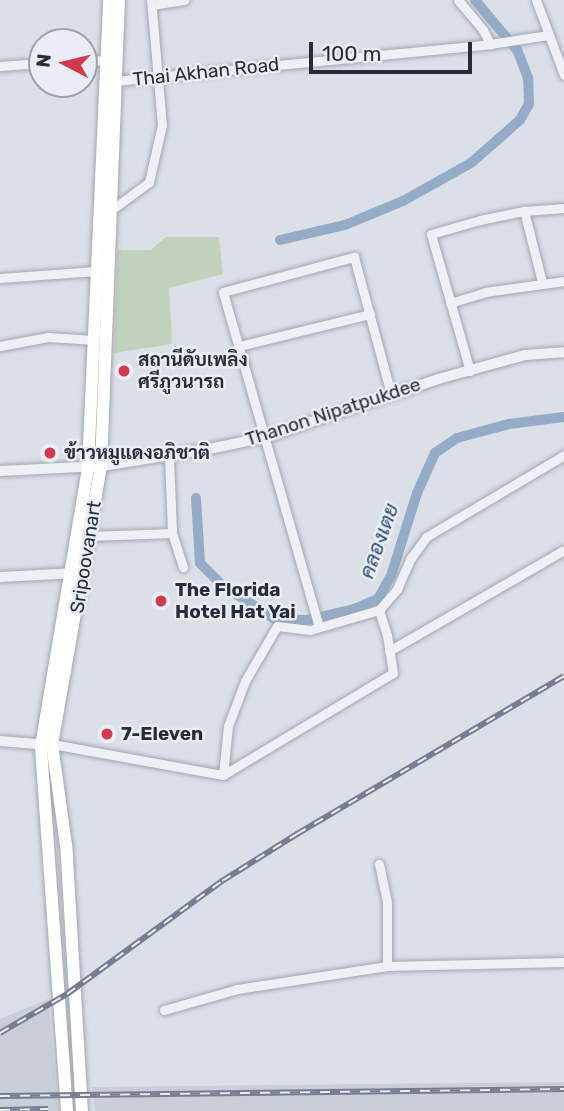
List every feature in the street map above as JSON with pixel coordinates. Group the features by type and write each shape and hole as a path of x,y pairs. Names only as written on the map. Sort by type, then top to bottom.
{"main road":[{"name":"Sripoovanart","path":"78,573 90,536 110,211 115,81 109,0"},
{"name":"Sripoovanart","path":"67,1111 46,745 78,573 94,467 96,271 118,0"},
{"name":"Sripoovanart","path":"46,745 66,845 82,1111"}],"street":[{"path":"110,211 149,183 162,125 151,2 186,0"},
{"path":"458,0 494,44"},
{"path":"536,0 564,75"},
{"name":"Thai Akhan Road","path":"115,81 494,44 548,35"},
{"path":"98,60 112,60"},
{"path":"0,66 28,64"},
{"path":"470,371 431,234 524,211 564,208"},
{"path":"524,211 542,282"},
{"path":"319,626 223,292 354,257 391,394"},
{"path":"0,278 96,271"},
{"path":"450,303 485,292 564,281"},
{"path":"239,346 370,314"},
{"path":"0,346 48,337 94,340"},
{"name":"Thanon Nipatpukdee","path":"0,471 94,467 212,449 266,437 391,394 526,355 564,352"},
{"path":"223,775 228,726 245,681 277,626 310,630 379,610 397,589 411,558 426,537 564,455"},
{"path":"170,456 172,533 183,567"},
{"path":"90,536 172,533"},
{"path":"389,651 564,550"},
{"path":"0,577 78,573"},
{"path":"0,741 46,745 223,775 393,673 387,635 379,610"},
{"path":"379,864 387,903 387,966"},
{"path":"164,1010 237,989 387,966 564,962"}],"shaded area":[{"path":"48,999 58,1111 0,1111 0,1019"},
{"path":"564,1082 564,1111 95,1111 92,1087"}],"green space":[{"path":"166,237 219,237 223,274 169,288 172,344 114,353 118,250 151,250"}],"waterway":[{"name":"คลองเตย","path":"280,240 345,225 403,201 471,163 520,120 529,104 528,78 517,50 475,0"},
{"name":"คลองเตย","path":"196,498 200,563 222,585 276,620 307,620 354,609 378,599 391,576 417,493 435,453 457,438 509,424 564,417"}],"railway":[{"path":"0,1033 67,994 222,881 564,676"},
{"path":"0,1096 564,1089"},
{"path":"0,1110 48,1109"}],"place":[{"name":"สถานีดับเพลิง ศรีภูวนารถ","path":"124,371"},
{"name":"ข้าวหมูแดงอภิชาติ","path":"50,453"},
{"name":"The Florida Hotel Hat Yai","path":"161,601"},
{"name":"7-Eleven","path":"107,734"}]}
